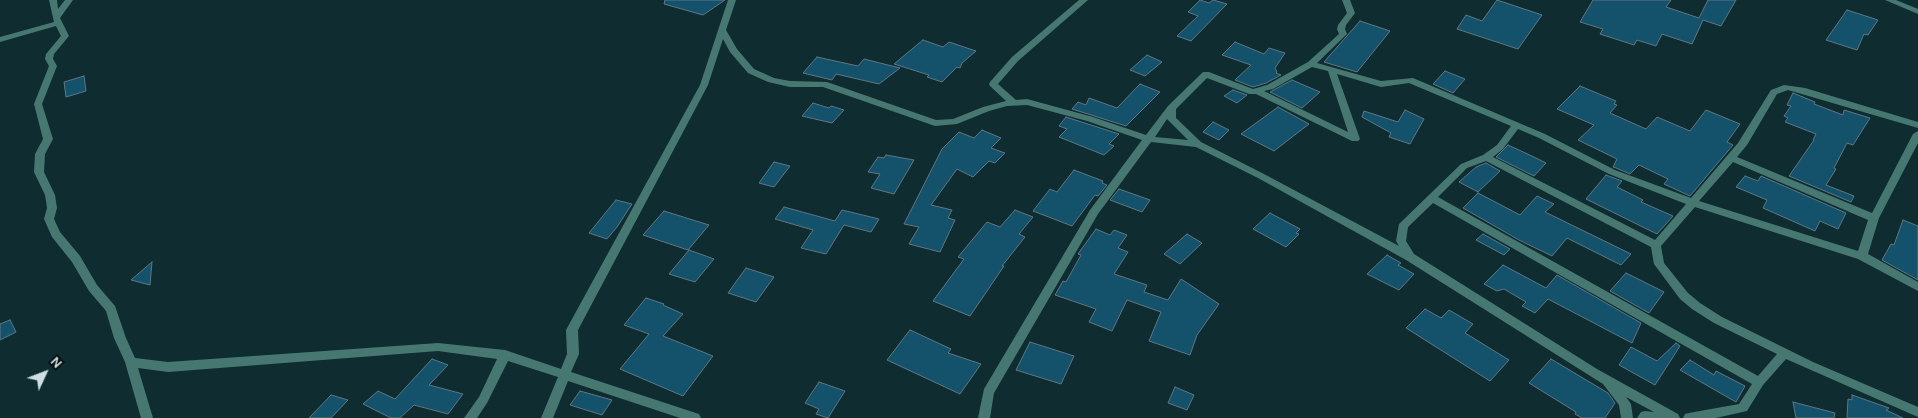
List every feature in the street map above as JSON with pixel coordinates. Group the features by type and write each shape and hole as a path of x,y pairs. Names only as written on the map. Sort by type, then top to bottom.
{"street":[{"path":"53,0 58,21 65,36 50,54 49,59 53,66 38,104 48,139 40,154 39,172 50,195 52,208 49,219 56,234 76,259 93,288 111,309 120,338 131,362 147,418"},
{"path":"0,40 58,21 69,0"},
{"path":"547,418 573,354 572,330 704,85 732,0"},
{"path":"1014,103 993,84 1015,59 1084,0"},
{"path":"984,418 988,392 1094,212 1171,108 1206,74 1252,92 1270,87 1311,64 1343,34 1342,25 1351,13 1346,0"},
{"path":"1889,0 1918,12"},
{"path":"722,29 733,50 751,71 771,80 790,84 824,84 935,123 954,122 986,109 1027,102 1090,119 1148,138 1198,144"},
{"path":"1311,64 1381,84 1410,80 1569,149 1612,172 1694,203 1862,256 1882,269 1918,287"},
{"path":"1257,91 1355,139 1331,69"},
{"path":"1656,246 1742,145 1774,92 1787,87 1802,90 1918,125"},
{"path":"1171,108 1172,119 1198,144 1262,176 1410,257 1605,379 1674,418"},
{"path":"1410,257 1400,241 1403,226 1464,166 1486,158 1500,147 1516,126"},
{"path":"1862,256 1874,218 1918,134"},
{"path":"1486,158 1656,246"},
{"path":"1732,158 1874,218"},
{"path":"1432,198 1760,382"},
{"path":"1656,246 1659,264 1684,296 1718,320 1785,353 1918,412"},
{"path":"131,362 168,367 438,347 505,355 694,418"},
{"path":"1689,418 1743,408 1760,382 1785,353"},
{"path":"470,418 484,400 505,355"},
{"path":"1605,379 1625,404 1628,418"},
{"path":"1643,418 1645,416 1658,418"}],"building":[{"path":"665,0 725,0 703,15 664,4"},
{"path":"1200,0 1209,3 1213,0 1227,4 1191,41 1177,36 1198,16 1188,12"},
{"path":"1497,0 1542,15 1518,49 1457,29 1466,15 1482,21"},
{"path":"1593,0 1671,0 1666,7 1699,18 1708,0 1736,0 1721,26 1703,20 1692,44 1662,34 1656,46 1637,40 1634,45 1600,34 1603,29 1580,22"},
{"path":"1847,10 1878,20 1868,35 1864,34 1857,50 1826,40"},
{"path":"1360,21 1390,31 1357,72 1324,62"},
{"path":"923,40 943,47 949,42 976,51 962,63 960,68 957,67 942,82 927,77 929,75 894,64"},
{"path":"1235,42 1264,54 1269,48 1285,53 1275,68 1276,73 1281,75 1253,87 1235,80 1251,65 1222,55"},
{"path":"1147,55 1162,62 1145,76 1130,70"},
{"path":"817,57 858,66 864,59 900,68 879,84 836,74 832,80 803,73"},
{"path":"1445,71 1465,79 1453,93 1433,84"},
{"path":"84,76 86,91 66,97 64,82"},
{"path":"1292,80 1320,92 1302,108 1270,92"},
{"path":"1140,84 1160,92 1126,126 1072,109 1078,102 1086,105 1089,98 1117,108"},
{"path":"1580,86 1616,101 1614,104 1617,105 1610,113 1646,129 1657,117 1690,131 1706,110 1740,124 1727,142 1733,145 1690,196 1664,184 1668,179 1639,165 1630,174 1613,167 1617,159 1578,140 1594,125 1557,109"},
{"path":"1233,90 1247,95 1237,103 1224,96"},
{"path":"1793,93 1815,102 1814,104 1843,115 1844,110 1870,118 1853,145 1847,143 1834,168 1836,169 1826,185 1854,196 1851,202 1789,176 1814,140 1816,134 1785,122 1788,118 1784,116 1791,106 1787,105"},
{"path":"813,103 844,110 832,123 802,116"},
{"path":"1278,107 1309,124 1274,151 1241,134"},
{"path":"1405,110 1424,119 1410,144 1389,137 1391,133 1362,117 1364,111 1398,122"},
{"path":"1066,117 1119,134 1109,144 1114,146 1104,155 1059,137 1067,129 1059,126"},
{"path":"1213,122 1229,130 1219,140 1203,132"},
{"path":"982,130 1001,138 991,148 1005,153 995,163 989,161 973,177 957,169 931,205 952,210 948,218 955,220 940,252 909,244 919,227 904,224 942,149 959,132 974,138"},
{"path":"1508,145 1546,163 1534,176 1496,157"},
{"path":"886,155 914,160 894,194 871,188 880,174 868,172 878,157 884,158"},
{"path":"774,162 790,166 774,187 759,183"},
{"path":"1486,163 1500,171 1478,192 1459,182 1476,167"},
{"path":"1074,170 1103,181 1102,183 1107,185 1098,196 1095,195 1072,226 1033,211 1050,189 1057,192"},
{"path":"1606,175 1622,181 1617,187 1643,200 1641,202 1673,216 1657,234 1586,199"},
{"path":"1745,176 1758,181 1761,176 1846,213 1838,229 1820,221 1815,231 1763,208 1767,200 1736,187"},
{"path":"1119,189 1150,200 1142,212 1110,200"},
{"path":"1478,193 1520,215 1537,196 1554,204 1545,212 1631,254 1621,265 1567,238 1552,256 1519,240 1463,208"},
{"path":"616,200 632,204 617,227 607,239 589,233"},
{"path":"784,207 835,221 842,210 879,219 871,232 844,225 826,254 801,248 813,230 775,219"},
{"path":"1015,210 1033,217 1019,234 1025,237 1002,266 1004,266 970,316 933,301 964,259 958,257 987,222 1000,227"},
{"path":"664,211 709,225 688,250 643,235"},
{"path":"1270,213 1300,229 1296,233 1299,234 1286,247 1253,229"},
{"path":"1903,220 1918,226 1918,280 1882,260 1891,244 1894,245"},
{"path":"1096,229 1110,235 1114,230 1127,235 1118,248 1128,252 1114,274 1147,285 1144,292 1168,300 1181,279 1219,304 1197,335 1190,355 1149,341 1161,312 1127,300 1112,331 1089,322 1096,309 1055,295 1063,281 1066,282 1081,255 1078,254"},
{"path":"1187,234 1202,243 1180,264 1164,254"},
{"path":"1483,234 1510,249 1504,255 1476,240"},
{"path":"689,250 714,259 695,282 669,274"},
{"path":"1387,255 1401,263 1398,265 1414,274 1399,290 1367,274"},
{"path":"152,262 150,285 131,280"},
{"path":"1503,265 1546,288 1557,275 1641,323 1632,343 1548,299 1535,313 1522,306 1526,302 1504,289 1497,291 1484,284"},
{"path":"746,268 774,277 756,302 728,293"},
{"path":"1626,273 1664,292 1649,313 1610,291"},
{"path":"646,298 664,304 683,314 663,336 713,356 683,396 620,369 649,334 624,325"},
{"path":"1425,309 1441,318 1449,310 1473,324 1465,333 1509,360 1490,381 1406,328"},
{"path":"10,320 16,332 0,340 0,324"},
{"path":"910,330 951,349 948,353 981,364 960,394 887,360"},
{"path":"1030,342 1074,356 1061,384 1016,370"},
{"path":"1676,343 1680,346 1655,385 1619,365 1631,347 1657,361"},
{"path":"432,359 448,365 429,385 463,394 448,414 414,405 400,418 391,418 363,404 378,391 395,399"},
{"path":"1551,359 1608,393 1615,403 1605,418 1582,418 1575,414 1576,412 1529,383"},
{"path":"1690,360 1714,375 1716,371 1745,386 1736,402 1680,370"},
{"path":"819,382 845,391 828,418 816,414 819,409 805,403"},
{"path":"1175,387 1194,395 1187,410 1168,403"},
{"path":"580,391 612,400 602,415 570,405"},
{"path":"331,395 348,400 331,418 309,418"},
{"path":"1852,395 1889,408 1886,410 1903,418 1847,418 1848,399 1852,400"},
{"path":"1793,402 1835,413 1834,418 1796,418"}]}
